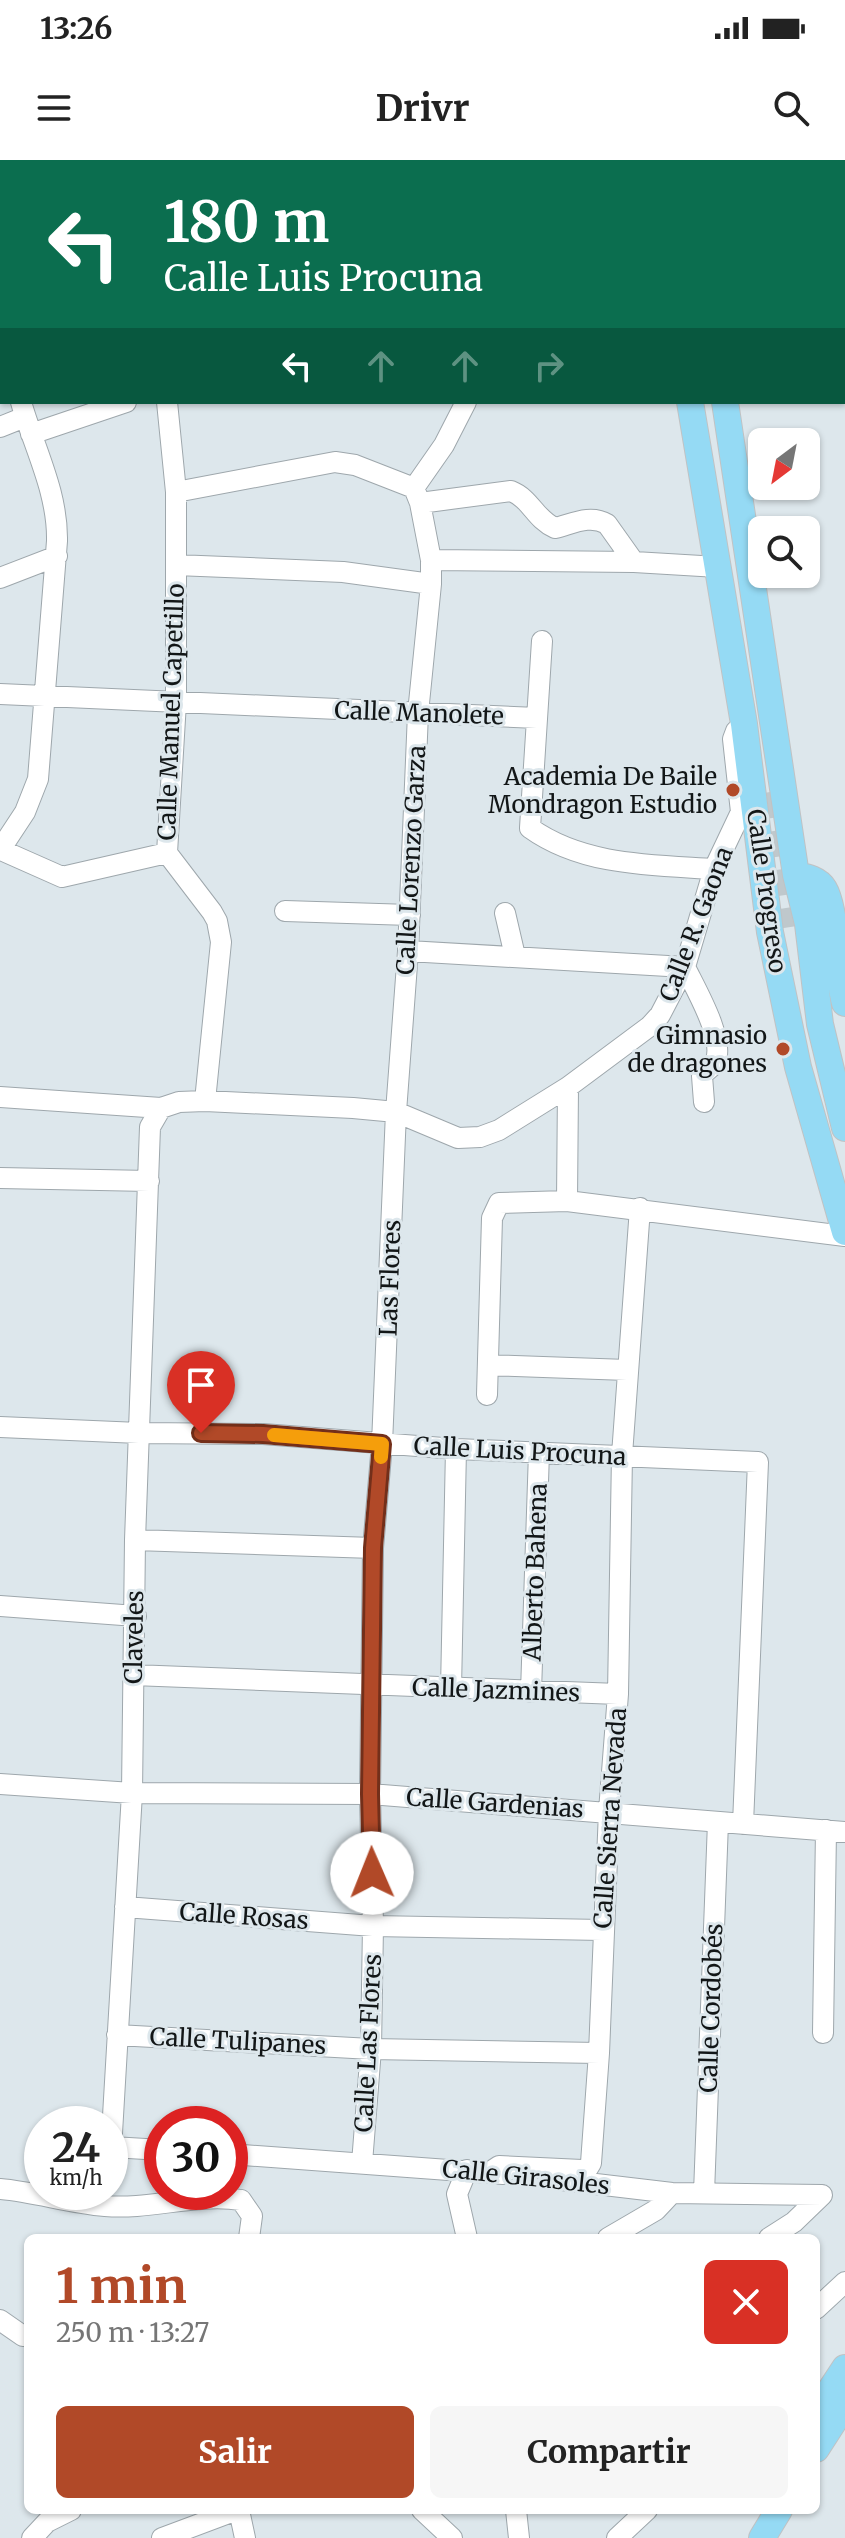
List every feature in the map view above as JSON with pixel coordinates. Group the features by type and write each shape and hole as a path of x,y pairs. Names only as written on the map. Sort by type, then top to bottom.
{"main road":[{"name":"Calle Progreso","path":"690,404 744,724 779,978 798,1067 845,1234"},
{"path":"701,404 758,684 775,736 796,875 808,924 820,1024 845,1128"},
{"path":"715,404 758,684"},
{"path":"725,404 758,684 744,724 775,736"},
{"path":"749,759 763,781 772,835 779,853 796,875"},
{"path":"767,905 774,890 796,875 812,878 824,887 845,1003"},
{"path":"845,1168 807,1025 788,926 793,991 811,1079 845,1199"},
{"path":"820,2406 845,2368"},
{"path":"828,2441 845,2404"},
{"path":"743,2538 756,2514"},
{"path":"762,2538 777,2514"}],"street":[{"path":"0,427 26,418 114,404"},
{"name":"Calle Manuel Capetillo","path":"167,404 176,492 176,702 167,853 212,912 220,930 216,1012 205,1101"},
{"path":"417,496 465,404"},
{"path":"26,418 58,523 57,556 38,779 25,812 0,850 62,877 167,853"},
{"path":"176,492 335,462 355,465 417,496 511,491 523,496 539,520 555,528 592,518 600,520 607,524 634,562"},
{"name":"Calle Lorenzo Garza","path":"396,1112 410,915 418,713 431,584 431,560 417,496"},
{"path":"0,578 57,556"},
{"path":"431,560 634,562 718,567"},
{"path":"176,565 343,572 431,584"},
{"path":"537,718 542,641"},
{"name":"Calle Manolete","path":"0,694 537,718 530,828 549,842 613,862 714,869"},
{"name":"Calle R. Gaona","path":"396,1112 447,1134 468,1139 499,1130 568,1087 650,1026 660,1015 685,967 714,869 741,812 733,739 744,724"},
{"path":"285,911 410,915"},
{"path":"505,913 515,956"},
{"path":"408,951 685,967 717,1042 714,1063 702,1076 704,1102"},
{"path":"567,1201 568,1087"},
{"path":"0,1097 161,1108 179,1102 205,1101 396,1112"},
{"name":"Claveles","path":"114,2106 132,1793 135,1540 150,1127 161,1108"},
{"name":"Las Flores","path":"382,1444 396,1112"},
{"path":"0,1178 149,1181"},
{"path":"487,1395 495,1209 499,1203 567,1201 845,1234"},
{"name":"Calle Sierra Nevada","path":"490,2172 499,2166 588,2168 591,2163 599,2053 602,1930 618,1694 622,1455 640,1208"},
{"path":"488,1365 627,1370"},
{"name":"Calle Luis Procuna","path":"0,1427 263,1434 456,1449 758,1462 743,1824"},
{"name":"Calle Las Flores","path":"362,2163 371,2049 373,1548 382,1444"},
{"path":"451,1689 456,1449"},
{"name":"Alberto Bahena","path":"531,1692 539,1452"},
{"path":"135,1540 373,1548"},
{"path":"0,1606 136,1616"},
{"name":"Calle Jazmines","path":"133,1675 618,1694"},
{"name":"Calle Gardenias","path":"0,1784 132,1793 370,1794 836,1831"},
{"name":"Calle Cordobés","path":"704,2193 718,1822"},
{"path":"823,2033 836,1831"},
{"name":"Calle Rosas","path":"125,1907 373,1926 602,1930"},
{"name":"Calle Tulipanes","path":"117,2035 371,2049 599,2053"},
{"name":"Calle Girasoles","path":"248,2155 490,2172 672,2193 822,2195 794,2222 775,2234"},
{"path":"466,2234 457,2194 467,2170"},
{"path":"0,2189 24,2191"},
{"path":"615,2234 656,2210 672,2193"},
{"path":"128,2200 187,2202 218,2196 241,2200 252,2216 250,2234"},
{"path":"820,2305 845,2282"},
{"path":"0,2320 23,2336"},
{"path":"32,2538 47,2522 63,2514"},
{"path":"162,2538 227,2514"},
{"path":"239,2514 245,2538"},
{"path":"426,2514 452,2538"},
{"path":"516,2514 519,2538"},
{"path":"617,2538 643,2514"}],"tunnel":[{"path":"764,793 784,928"}],"slow traffic":[{"path":"274,1435 382,1444 381,1457"}],"place":[{"name":"Academia De Baile Mondragon Estudio","path":"733,790"},
{"name":"Gimnasio de dragones","path":"783,1049"}],"route":[{"path":"201,1433 263,1434 382,1444 373,1548 372,1873"}]}
